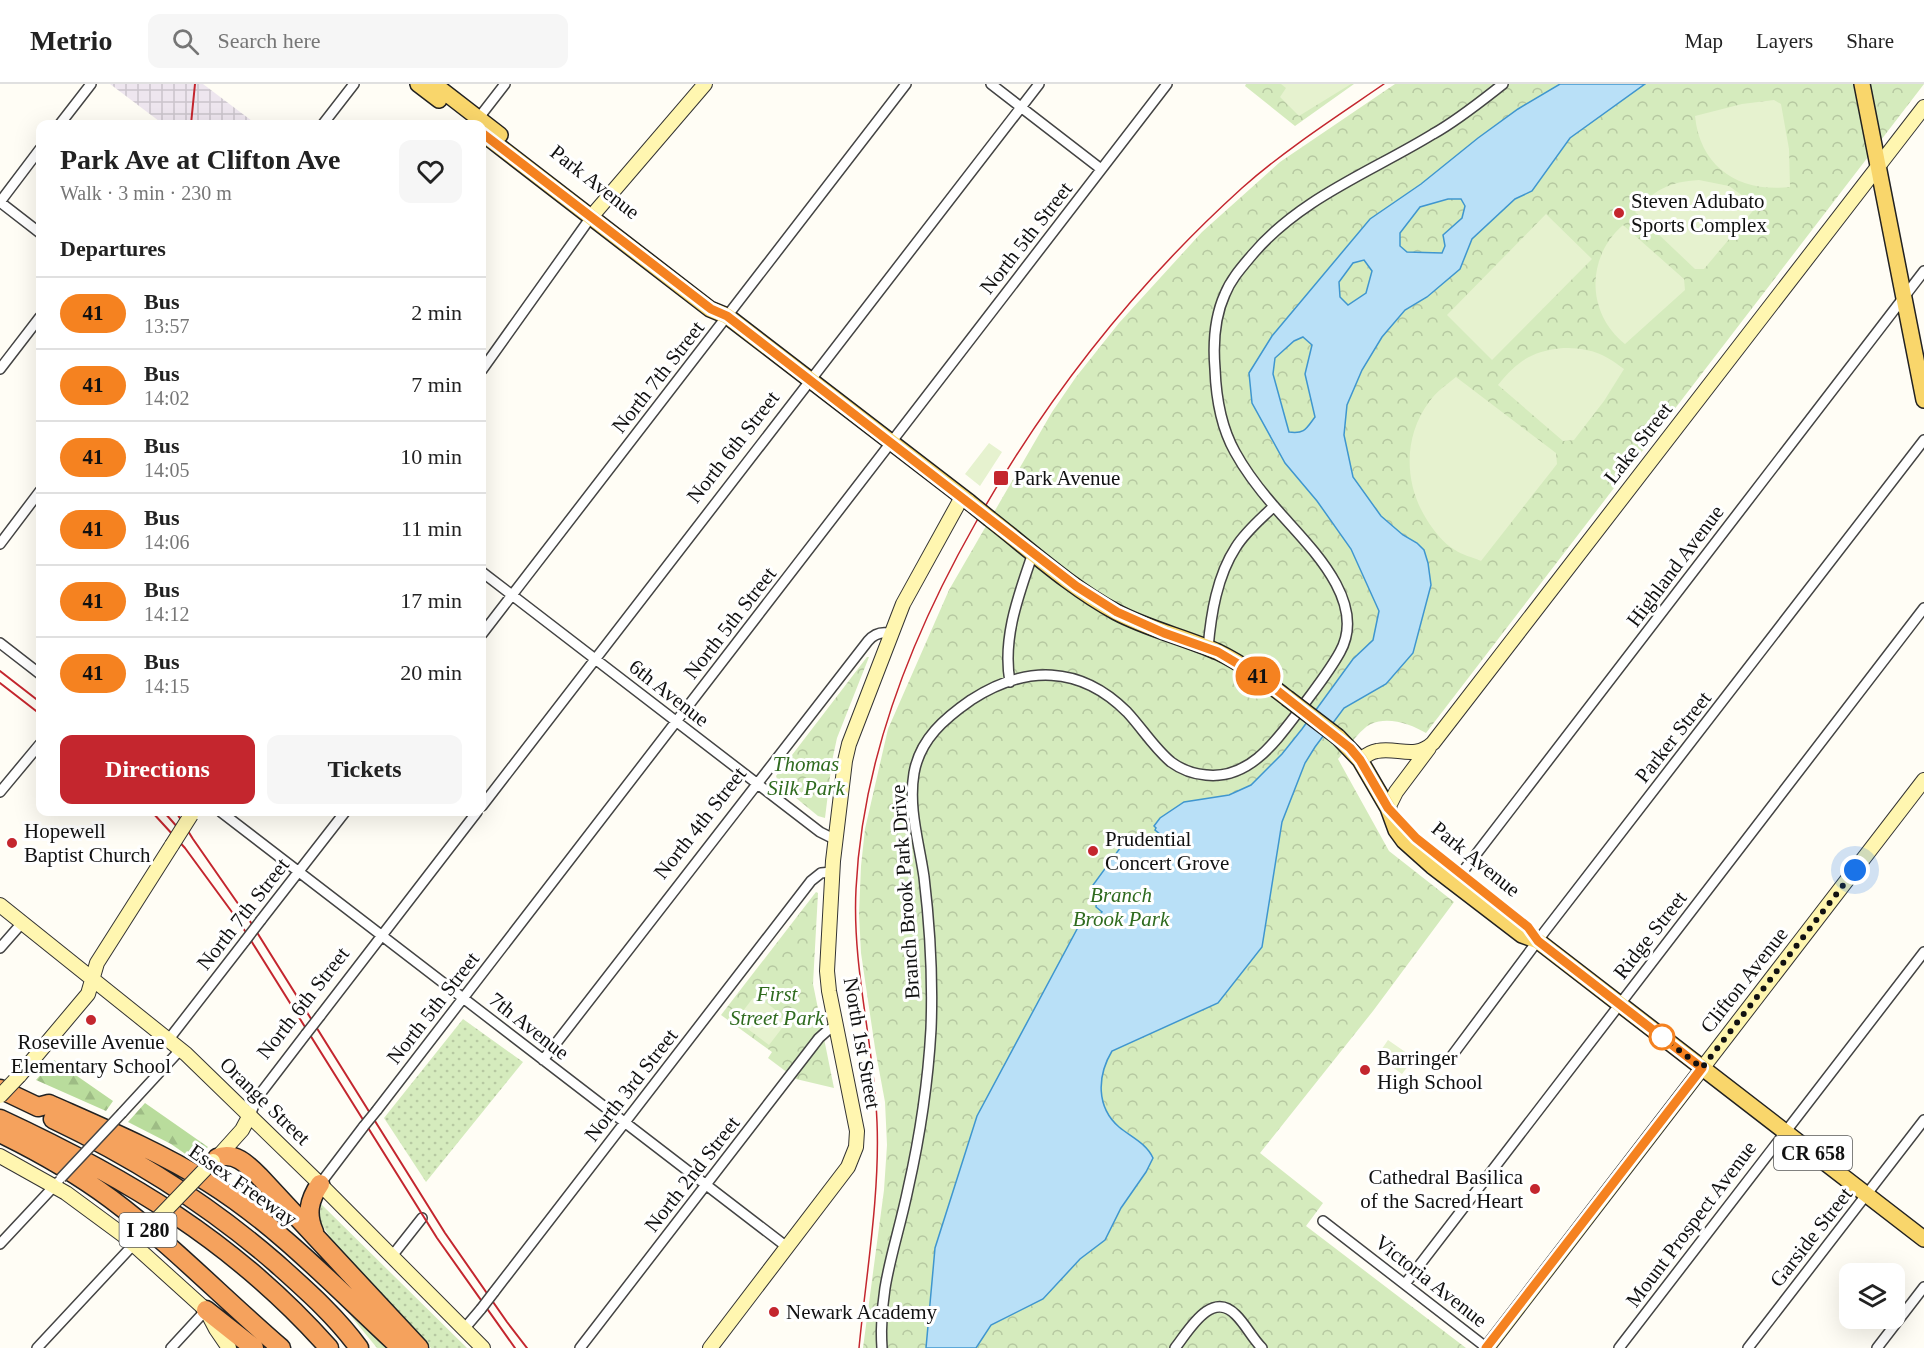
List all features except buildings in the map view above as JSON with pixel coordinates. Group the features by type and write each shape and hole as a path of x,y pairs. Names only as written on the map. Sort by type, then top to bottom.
{"highway":[{"name":"Essex Freeway","path":"0,1089 38,1107 49,1104 147,1149 209,1183 288,1242 401,1348"},
{"path":"38,1107 45,1115 111,1147 152,1171 222,1218 297,1282 359,1347"},
{"path":"0,1119 82,1158 172,1211 257,1277 329,1348"},
{"name":"I 280","path":"0,1133 59,1164 117,1203 281,1348"},
{"path":"215,1159 224,1155 233,1156 269,1186 419,1348"},
{"path":"320,1184 310,1202 309,1212 310,1222 320,1241"},
{"path":"206,1310 254,1348"}],"main road":[{"name":"Park Avenue","path":"418,84 469,120"},
{"name":"Park Avenue","path":"434,84 471,120"},
{"path":"594,213 705,84"},
{"path":"1862,84 1924,400"},
{"name":"Lake Street","path":"1388,808 1396,792 1433,743 1924,106"},
{"name":"Park Avenue","path":"486,132 594,213 711,309 727,316 1076,586 1117,612 1164,633 1208,648 1244,667 1338,737 1360,760 1388,808 1457,879 1522,935 1538,941 1924,1239"},
{"path":"892,634 906,599 966,500"},
{"name":"North 1st Street","path":"710,1348 848,1167 856,1147 855,1123 827,977 832,872 848,750 892,634"},
{"path":"1360,760 1380,750 1418,752 1433,743"},
{"name":"Clifton Avenue","path":"1487,1348 1924,780"},
{"path":"0,1096 88,994 97,963 190,816"},
{"name":"Orange Street","path":"0,905 180,1049 320,1184 483,1348"},
{"name":"North 6th Street","path":"136,1241 243,1130 250,1115"},
{"path":"0,1156 58,1182 78,1201 136,1241 206,1310 230,1348"}],"street":[{"path":"63,120 91,84"},
{"path":"325,120 354,84"},
{"path":"480,120 505,84"},
{"name":"North 7th Street","path":"486,629 906,84"},
{"path":"992,84 1101,169"},
{"name":"North 6th Street","path":"486,801 1039,84"},
{"name":"North 5th Street","path":"320,1184 1167,84"},
{"name":"Branch Brook Park Drive","path":"882,1348 881,1316 885,1282 908,1193 919,1135 931,1029 928,919 913,804 915,769 920,753 927,740 948,717 982,694 1010,682 1056,674 1068,676 1092,686 1109,697 1126,712 1168,759 1190,772 1212,776 1234,774 1272,744 1332,667 1347,637 1345,609 1333,580 1316,555 1252,478 1232,448 1225,431 1219,405 1214,356 1218,319 1227,290 1261,244 1294,214 1432,135 1466,113 1503,84"},
{"path":"36,154 0,202 36,230"},
{"path":"486,364 594,213"},
{"name":"Highland Avenue","path":"1457,879 1924,271"},
{"path":"0,369 36,322"},
{"name":"Parker Street","path":"1451,1057 1924,440"},
{"path":"0,544 36,496"},
{"path":"1208,648 1217,589 1230,557 1240,541 1274,506"},
{"path":"1010,682 1007,661 1009,642 1018,599 1033,553"},
{"name":"6th Avenue","path":"486,575 820,832 836,840"},
{"name":"Ridge Street","path":"1405,1284 1924,608"},
{"name":"North 4th Street","path":"543,1060 871,638 881,633 892,634"},
{"path":"0,643 36,671"},
{"path":"0,792 36,749"},
{"name":"7th Avenue","path":"226,816 787,1247"},
{"name":"North 7th Street","path":"169,1039 342,816"},
{"name":"North 6th Street","path":"250,1115 256,1098 474,816"},
{"name":"North 3rd Street","path":"464,1329 811,881 821,873 832,872"},
{"path":"0,948 22,923"},
{"name":"Mount Prospect Avenue","path":"1619,1348 1924,952"},
{"name":"North 2nd Street","path":"580,1348 819,1038 828,1030 836,1027"},
{"path":"0,1244 180,1049"},
{"name":"Garside Street","path":"1748,1348 1924,1120"},
{"path":"392,1256 422,1218"},
{"name":"Victoria Avenue","path":"1323,1221 1487,1348"},
{"name":"North 6th Street","path":"37,1348 136,1241"},
{"path":"1877,1348 1924,1287"},
{"path":"1175,1348 1203,1313 1217,1308 1233,1312 1262,1348"},
{"path":"171,1348 206,1310"}],"shaded area":[{"path":"110,84 203,84 251,120 158,120"}],"green space":[{"path":"1246,84 1354,84 1295,126 1245,86"},
{"path":"1281,84 1351,84 1299,116 1280,97 1286,88"},
{"name":"Branch Brook Park","path":"1395,84 1924,84 1426,733 1399,722 1385,721 1371,724 1338,759 1389,851 1454,902 1373,1011 1260,1153 1323,1203 1306,1226 1466,1348 863,1348 884,1190 887,1145 885,1102 861,953 859,914 865,829 888,729 949,590 1052,412 1076,377 1119,323 1202,232 1280,162"},
{"path":"1774,100 1781,104 1789,149 1790,187 1755,186 1739,181 1714,163 1698,134 1695,116 1742,104"},
{"path":"1699,180 1729,186 1757,206 1704,269 1695,269 1635,212 1663,188"},
{"path":"1546,214 1592,259 1492,360 1447,315"},
{"path":"1623,225 1684,279 1685,290 1625,344 1612,331 1603,317 1597,301 1595,285 1602,253 1611,238"},
{"path":"1552,349 1596,352 1624,369 1604,401 1574,440 1563,441 1498,385 1526,359"},
{"path":"1456,377 1556,453 1557,464 1481,561 1458,552 1436,532 1419,506 1411,476 1411,445 1414,430 1429,402"},
{"path":"989,443 1002,452 980,486 965,474"},
{"name":"Thomas Silk Park","path":"869,657 837,738 825,818 818,816 779,784 776,776"},
{"name":"First Street Park","path":"816,892 818,893 813,984 834,1088 796,1079 768,1058 772,1052 721,1015"},
{"path":"753,998 772,1007 786,1023 769,1045 736,1020"},
{"path":"463,1019 523,1062 426,1182 384,1118"},
{"path":"1388,1040 1414,1058 1402,1074 1377,1056"},
{"path":"54,1060 113,1101 106,1111 36,1080"},
{"path":"145,1103 208,1147 194,1160 171,1144 128,1122"},
{"path":"321,1204 467,1348 431,1348 340,1253 319,1220"},
{"path":"350,1315 388,1348 377,1348"}],"water":[{"path":"1560,84 1645,84 1570,138 1532,191 1515,199 1472,239 1460,269 1427,297 1405,310 1382,337 1362,370 1347,405 1344,435 1353,477 1381,516 1424,550 1428,563 1431,585 1413,653 1386,684 1344,708 1305,763 1282,822 1262,947 1218,1003 1112,1051 1102,1081 1101,1091 1106,1110 1111,1119 1142,1144 1153,1158 1121,1208 1105,1240 1080,1259 1043,1299 991,1325 976,1348 926,1348 935,1248 977,1116 1083,918 1085,920 1087,917 1095,923 1102,912 1096,907 1097,894 1093,885 1123,844 1141,847 1146,842 1153,847 1161,835 1154,826 1160,818 1184,802 1229,795 1251,785 1282,754 1353,659 1373,640 1379,611 1351,549 1317,501 1285,463 1252,403 1249,373 1272,336 1370,219 1421,184 1518,109","holes":["1448,199 1461,199 1465,206 1462,218 1443,235 1445,246 1442,253 1407,252 1400,246 1400,233 1420,207","1364,260 1372,271 1366,293 1348,305 1340,297 1339,282 1353,263","1303,337 1312,345 1305,374 1315,417 1305,430 1299,432 1289,432 1273,374 1275,358 1294,341"]}],"tram line":[{"path":"859,1348 874,1206 877,1122 857,948 856,889 860,841 868,793 894,700 911,654 952,566 1002,477 1062,388 1129,304 1165,264 1242,188 1294,147 1384,84"}],"railway":[{"path":"191,120 195,84"},
{"path":"0,671 36,699"},
{"path":"0,683 36,711"},
{"path":"156,816 185,848 240,923 437,1238 515,1348"},
{"path":"168,816 179,829"},
{"path":"179,816 248,918 445,1233 527,1348"}],"bus line":[{"name":"41","path":"486,136 711,309 727,316 1076,586 1107,607 1127,617 1218,652 1260,677 1350,748 1360,760 1388,808 1426,848 1528,927 1538,941 1702,1068 1486,1348"}],"place":[{"name":"Steven Adubato Sports Complex","path":"1619,213"},
{"name":"Park Avenue","path":"1001,478"},
{"name":"Hopewell Baptist Church","path":"12,843"},
{"name":"Prudential Concert Grove","path":"1093,851"},
{"name":"Roseville Avenue Elementary School","path":"91,1020"},
{"name":"Barringer High School","path":"1365,1070"},
{"name":"Cathedral Basilica of the Sacred Heart","path":"1535,1189"},
{"name":"Newark Academy","path":"774,1312"}],"route":[{"path":"1662,1037 1702,1068 1855,870"}]}
